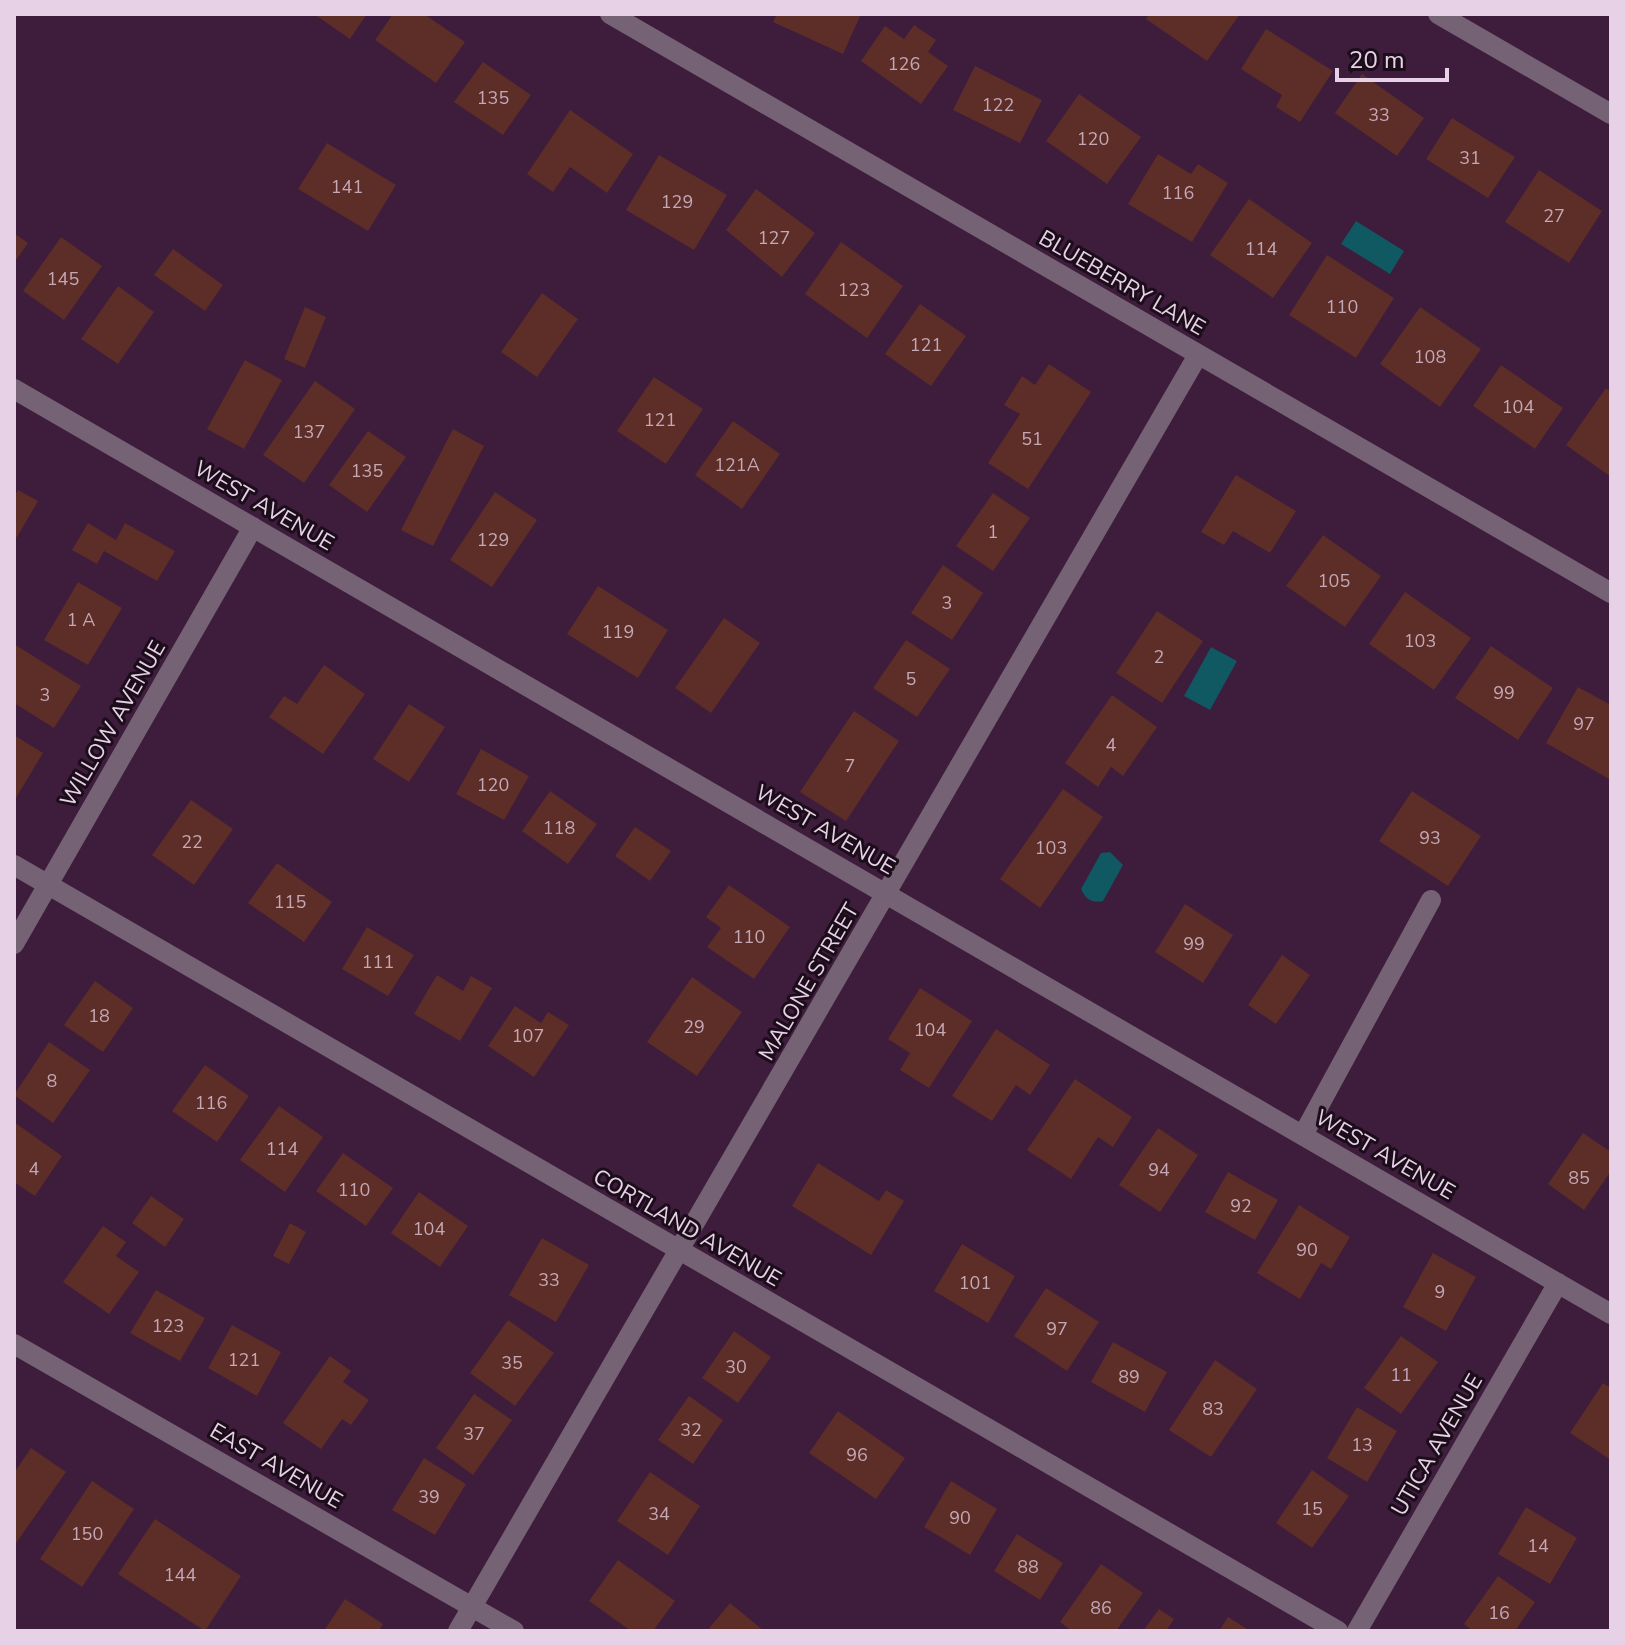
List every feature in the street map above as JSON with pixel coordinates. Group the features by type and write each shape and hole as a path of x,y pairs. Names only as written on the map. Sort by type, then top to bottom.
{"street":[{"name":"BLUEBERRY LANE","path":"610,14 1611,593"},
{"path":"1438,14 1611,114"},
{"name":"MALONE STREET","path":"458,1631 888,895 1198,355"},
{"name":"WEST AVENUE","path":"14,389 1611,1314"},
{"name":"WILLOW AVENUE","path":"14,944 253,527"},
{"name":"CORTLAND AVENUE","path":"14,865 1338,1631"},
{"path":"1303,1135 1431,900"},
{"name":"UTICA AVENUE","path":"1357,1631 1558,1283"},
{"name":"EAST AVENUE","path":"14,1344 514,1631"}],"shaded area":[{"path":"1356,221 1404,251 1390,274 1341,244"},
{"path":"1211,647 1237,661 1210,710 1184,696"},
{"path":"1110,852 1123,865 1103,901 1093,901 1081,889 1101,853"}],"building":[{"path":"314,14 367,14 350,39"},
{"path":"393,14 424,14 465,42 436,83 375,40"},
{"path":"777,14 861,14 843,54 773,22"},
{"path":"1149,14 1240,14 1207,61 1146,19"},
{"path":"914,25 936,40 928,52 948,66 921,104 861,61 885,26 904,39"},
{"path":"1266,29 1333,71 1300,122 1276,107 1282,95 1241,69"},
{"path":"483,62 531,95 503,135 454,102"},
{"path":"975,66 1042,100 1020,143 953,110"},
{"path":"1362,74 1424,118 1397,156 1335,113"},
{"path":"1079,94 1141,137 1107,184 1046,141"},
{"path":"570,110 633,154 607,193 570,167 553,192 527,174"},
{"path":"1452,118 1515,157 1488,198 1426,159"},
{"path":"327,143 396,185 368,231 298,189"},
{"path":"1158,154 1191,174 1198,164 1228,183 1192,242 1128,204"},
{"path":"659,155 727,195 694,250 626,210"},
{"path":"1539,170 1602,211 1569,263 1505,222"},
{"path":"756,189 815,233 782,277 726,230"},
{"path":"1249,199 1312,243 1273,298 1210,255"},
{"path":"14,233 28,243 14,263"},
{"path":"61,237 102,266 64,320 23,291"},
{"path":"841,242 903,286 867,338 805,294"},
{"path":"173,249 223,285 205,311 154,275"},
{"path":"1327,255 1394,298 1356,358 1289,315"},
{"path":"118,286 154,312 118,364 81,339"},
{"path":"542,293 578,319 537,377 501,352"},
{"path":"920,304 966,336 931,386 885,354"},
{"path":"305,307 326,317 305,368 284,359"},
{"path":"1420,307 1481,349 1440,407 1380,364"},
{"path":"245,360 282,380 244,449 207,429"},
{"path":"1049,364 1091,392 1028,489 988,463 1020,414 1004,405 1022,376 1035,385"},
{"path":"1501,365 1563,408 1535,449 1473,406"},
{"path":"654,377 703,409 666,464 617,431"},
{"path":"315,381 355,409 304,483 263,455"},
{"path":"1606,388 1611,392 1611,477 1566,445"},
{"path":"733,421 780,454 742,509 695,475"},
{"path":"453,429 484,446 433,546 401,530"},
{"path":"368,431 406,457 367,512 329,485"},
{"path":"1236,475 1296,511 1270,553 1233,531 1224,545 1201,532"},
{"path":"18,490 38,501 17,537 14,536 14,497"},
{"path":"495,492 537,520 492,587 450,560"},
{"path":"993,493 1030,518 993,571 956,546"},
{"path":"88,523 116,540 125,523 175,551 157,581 104,551 97,564 72,550"},
{"path":"1323,535 1381,576 1345,627 1286,586"},
{"path":"943,565 983,593 952,640 911,613"},
{"path":"78,582 122,608 88,665 44,640"},
{"path":"598,586 668,630 638,678 567,634"},
{"path":"1405,592 1471,638 1434,690 1369,644"},
{"path":"1157,611 1203,641 1162,703 1116,673"},
{"path":"724,618 760,643 711,713 675,688"},
{"path":"906,640 950,669 917,717 873,688"},
{"path":"14,644 81,686 54,728 14,703"},
{"path":"1491,646 1553,688 1518,740 1455,698"},
{"path":"324,665 365,694 323,754 269,717 284,696 297,704"},
{"path":"1578,687 1611,705 1611,780 1546,743"},
{"path":"1112,695 1157,727 1123,776 1111,767 1098,787 1065,763"},
{"path":"409,704 445,727 409,782 373,759"},
{"path":"854,711 899,741 846,821 800,792"},
{"path":"14,735 43,753 14,801"},
{"path":"481,749 529,776 504,820 456,794"},
{"path":"1063,789 1103,817 1040,908 1000,879"},
{"path":"550,791 597,824 568,864 522,831"},
{"path":"1412,791 1481,836 1448,886 1379,841"},
{"path":"191,800 233,829 194,885 152,855"},
{"path":"635,827 671,851 650,881 615,856"},
{"path":"277,863 332,902 304,942 248,903"},
{"path":"729,885 790,927 754,979 707,947 721,928 706,917"},
{"path":"1185,904 1233,935 1203,983 1155,952"},
{"path":"367,927 414,955 388,996 342,969"},
{"path":"1282,955 1310,975 1276,1024 1248,1005"},
{"path":"437,975 463,991 471,976 492,988 460,1041 414,1014"},
{"path":"692,977 742,1012 697,1076 647,1042"},
{"path":"95,981 133,1008 103,1052 64,1025"},
{"path":"920,988 972,1021 929,1088 900,1070 910,1053 888,1039"},
{"path":"515,1006 541,1023 548,1012 569,1025 534,1077 488,1046"},
{"path":"996,1029 1050,1065 1030,1095 1016,1085 992,1121 952,1096"},
{"path":"49,1042 90,1070 53,1123 14,1095"},
{"path":"205,1065 249,1096 217,1142 172,1111"},
{"path":"1075,1079 1132,1117 1113,1147 1098,1137 1071,1179 1027,1150"},
{"path":"279,1106 323,1137 285,1192 240,1160"},
{"path":"14,1122 62,1156 35,1196 14,1182"},
{"path":"1158,1128 1198,1155 1160,1212 1119,1185"},
{"path":"1583,1133 1611,1152 1611,1171 1584,1210 1548,1184"},
{"path":"343,1153 393,1188 366,1226 316,1191"},
{"path":"818,1163 879,1201 886,1190 904,1201 871,1255 792,1206"},
{"path":"1228,1172 1278,1200 1255,1240 1205,1212"},
{"path":"419,1192 468,1226 440,1267 391,1233"},
{"path":"151,1196 184,1219 165,1247 132,1223"},
{"path":"1299,1205 1350,1237 1331,1269 1321,1263 1300,1299 1257,1273"},
{"path":"290,1223 306,1232 289,1264 273,1256"},
{"path":"103,1226 126,1242 116,1256 139,1272 109,1314 63,1282"},
{"path":"542,1238 589,1265 556,1322 509,1295"},
{"path":"962,1244 1015,1276 988,1323 934,1291"},
{"path":"1433,1253 1476,1277 1446,1331 1403,1307"},
{"path":"1046,1288 1099,1322 1067,1371 1014,1336"},
{"path":"156,1290 205,1318 180,1361 130,1333"},
{"path":"508,1320 554,1353 515,1406 470,1373"},
{"path":"232,1325 281,1352 257,1396 208,1368"},
{"path":"734,1331 771,1357 738,1403 702,1378"},
{"path":"1401,1336 1438,1362 1401,1414 1364,1388"},
{"path":"1113,1342 1167,1372 1145,1412 1091,1382"},
{"path":"330,1356 351,1371 343,1382 369,1400 351,1425 342,1419 321,1449 283,1423"},
{"path":"1215,1360 1257,1389 1211,1457 1169,1430"},
{"path":"1603,1383 1611,1388 1611,1460 1570,1433"},
{"path":"474,1394 512,1420 473,1475 436,1448"},
{"path":"689,1396 723,1420 693,1464 658,1440"},
{"path":"1357,1407 1397,1431 1367,1482 1327,1458"},
{"path":"838,1411 905,1458 876,1499 809,1453"},
{"path":"31,1448 66,1472 14,1546 14,1473"},
{"path":"424,1458 466,1484 435,1535 392,1510"},
{"path":"1312,1470 1349,1496 1312,1548 1276,1523"},
{"path":"650,1472 700,1506 668,1555 617,1521"},
{"path":"92,1481 134,1509 82,1587 40,1559"},
{"path":"951,1481 997,1509 970,1555 924,1527"},
{"path":"1526,1507 1577,1538 1550,1584 1498,1554"},
{"path":"155,1519 241,1576 205,1631 118,1574"},
{"path":"1017,1534 1063,1563 1040,1600 994,1571"},
{"path":"618,1560 675,1601 653,1631 631,1631 589,1601"},
{"path":"1101,1564 1143,1593 1116,1631 1072,1631 1060,1622"},
{"path":"1498,1576 1535,1602 1515,1631 1473,1631 1464,1624"},
{"path":"345,1599 383,1624 379,1631 324,1631"},
{"path":"730,1603 764,1631 707,1631"},
{"path":"1159,1609 1174,1619 1166,1631 1143,1631"},
{"path":"1228,1617 1250,1631 1219,1631"}]}
